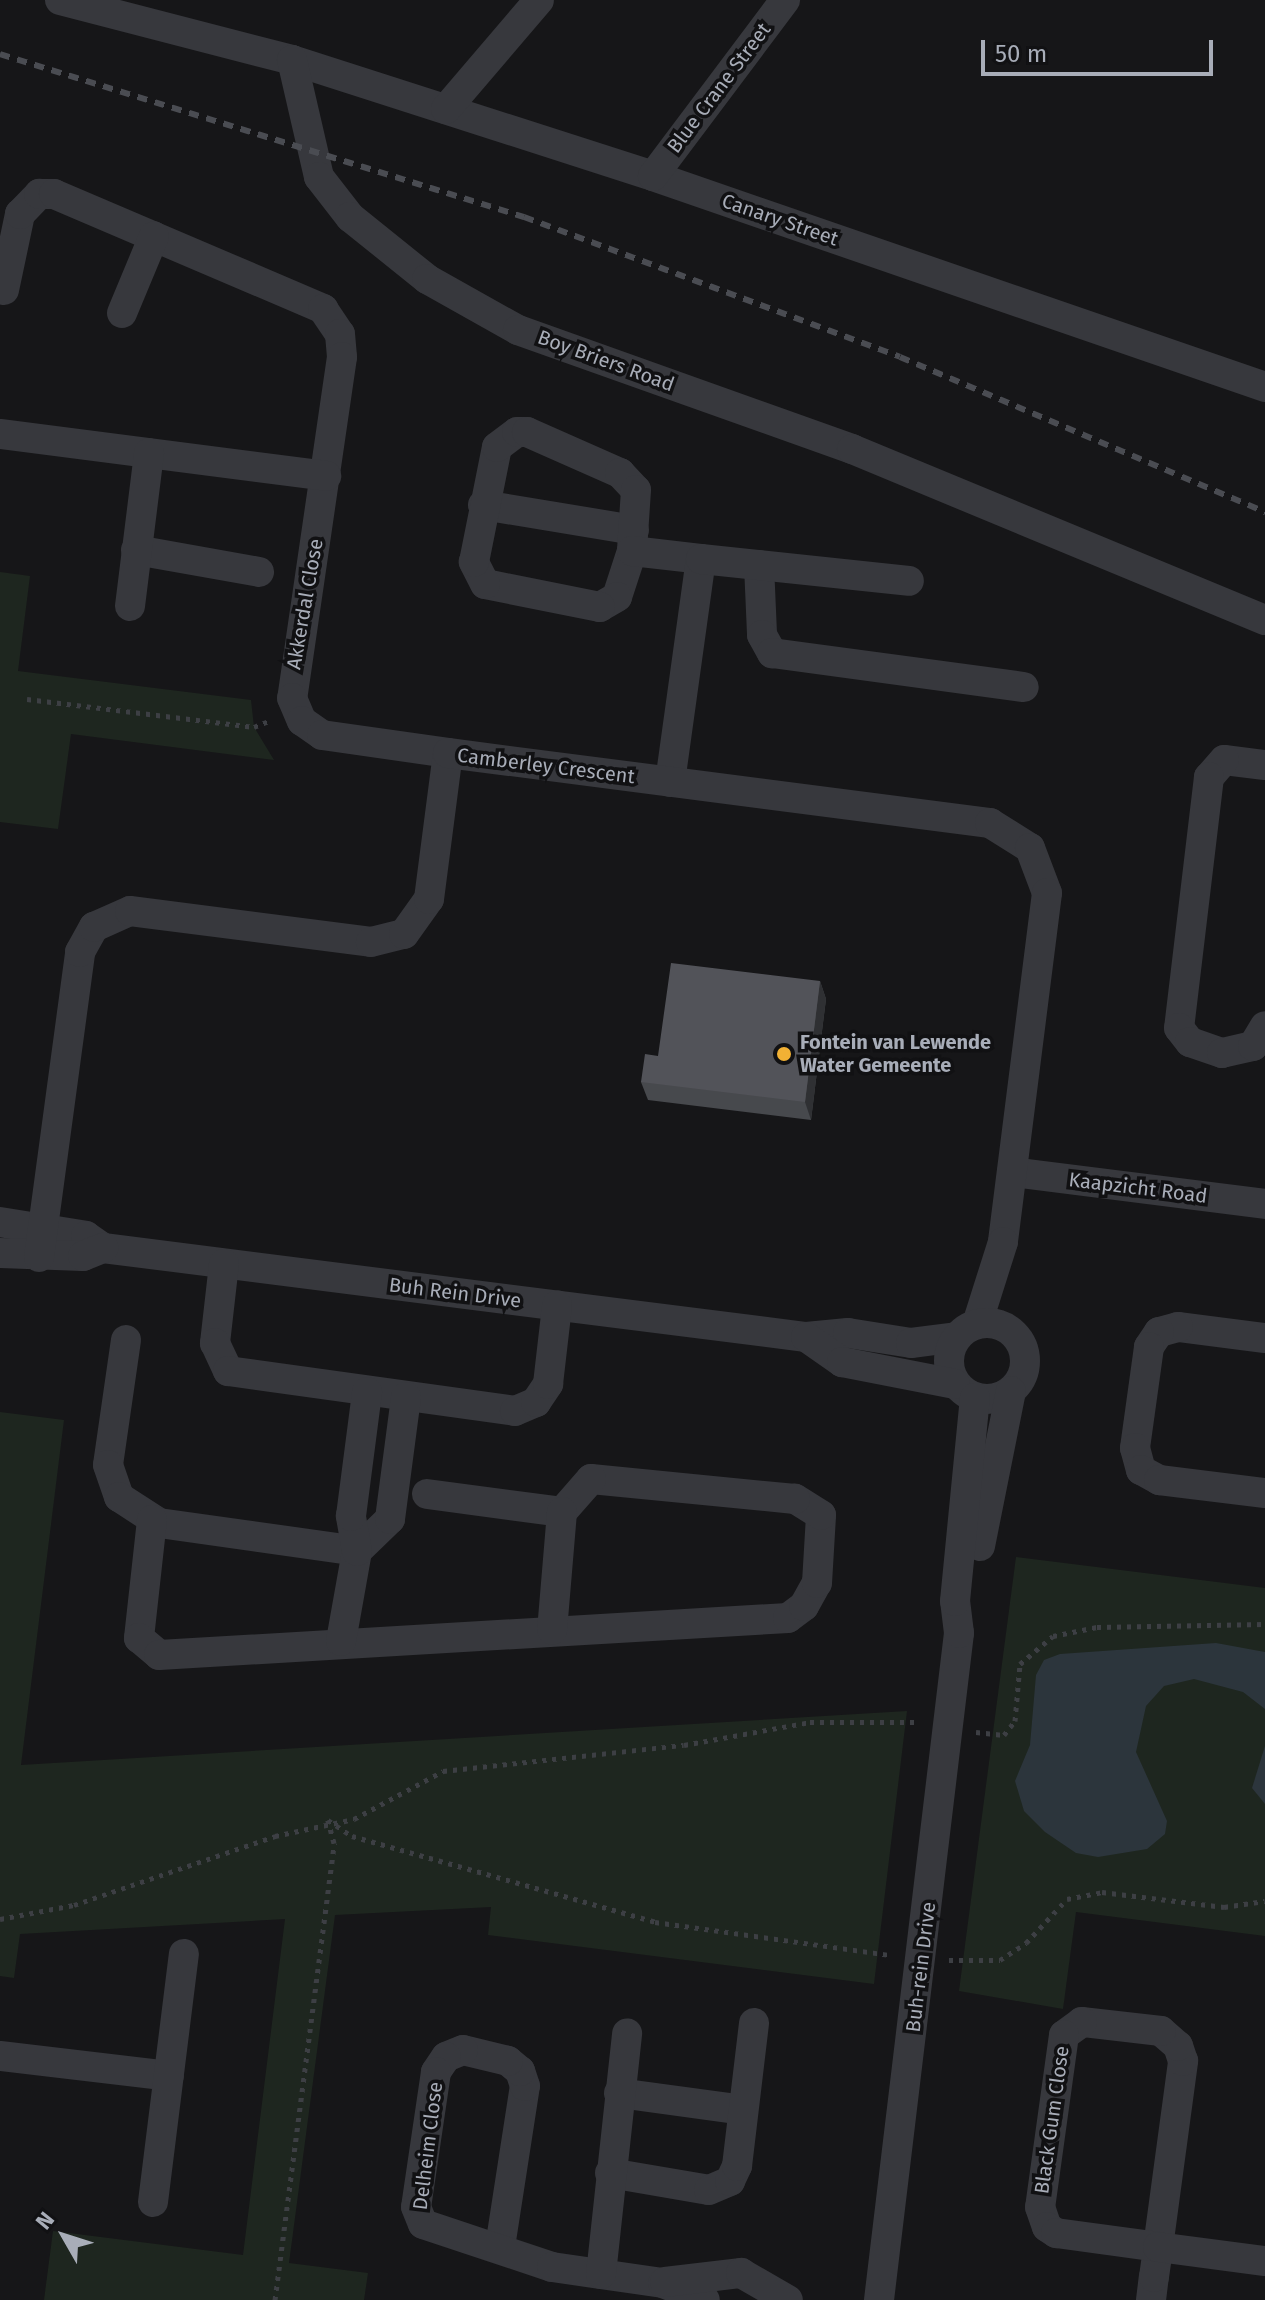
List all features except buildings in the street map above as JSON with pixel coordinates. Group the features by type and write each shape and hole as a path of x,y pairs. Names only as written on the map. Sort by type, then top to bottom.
{"street":[{"path":"60,0 292,60"},
{"path":"446,109 539,0"},
{"name":"Blue Crane Street","path":"653,176 785,0"},
{"name":"Canary Street","path":"292,60 653,176 1265,387"},
{"name":"Boy Briers Road","path":"292,60 319,177 350,217 397,260 427,279 518,330 852,449 1265,620"},
{"name":"Akkerdal Close","path":"4,290 15,225 39,194 54,194 323,309 340,334 342,357 326,476 291,686 296,710"},
{"path":"122,313 154,236"},
{"path":"517,432 527,432 620,473 636,490 633,540 617,597 600,607 491,588 480,579 474,562 497,447 517,432"},
{"path":"0,434 326,476"},
{"path":"130,606 149,453"},
{"path":"483,505 701,559 909,581"},
{"path":"136,550 259,572"},
{"path":"670,782 701,559"},
{"path":"759,565 762,635 772,653 1024,687"},
{"path":"296,710 322,735 448,753"},
{"name":"Camberley Crescent","path":"41,1243 80,952 94,927 130,911 371,942 404,934 429,899 448,753 990,823 1030,848 1047,893 1003,1242 1013,1333"},
{"path":"1265,765 1224,760 1209,777 1179,1028 1190,1042 1222,1053 1253,1046 1265,1026"},
{"name":"Kaapzicht Road","path":"1012,1172 1265,1204"},
{"name":"Buh Rein Drive","path":"0,1222 41,1243"},
{"name":"Buh Rein Drive","path":"0,1253 86,1236 103,1248 806,1337 848,1333 911,1343 967,1331"},
{"name":"Camberley Crescent","path":"967,1331 1003,1242"},
{"path":"224,1264 215,1343 228,1371 515,1411 530,1407 548,1384 557,1306"},
{"path":"990,1323 1013,1333 1025,1356 1020,1381 1011,1391 988,1400 965,1391 948,1361 967,1331 990,1323"},
{"path":"1265,1338 1178,1327 1159,1332 1149,1347 1135,1448 1141,1470 1159,1480 1265,1493"},
{"name":"Buh Rein Drive","path":"806,1337 842,1362 965,1391"},
{"path":"126,1340 109,1478 119,1497 152,1520 357,1551"},
{"name":"Buh-rein Drive","path":"879,2300 959,1633 955,1601 965,1391"},
{"name":"Buh-rein Drive","path":"959,1633 969,1607 1011,1391"},
{"path":"341,1641 357,1551 351,1516 367,1392"},
{"path":"357,1551 390,1519 406,1397"},
{"path":"152,1520 139,1638 153,1653 788,1618 804,1606 817,1583 823,1522 816,1508 795,1499 602,1477 584,1482 562,1512 552,1630"},
{"path":"427,1494 562,1512"},
{"path":"153,2202 184,1954"},
{"name":"Black Gum Close","path":"1151,2300 1158,2247 1183,2061 1171,2037 1161,2031 1082,2022 1064,2035 1042,2218 1056,2233 1158,2247 1265,2261"},
{"path":"610,2173 709,2190 725,2185 737,2166 754,2023"},
{"path":"606,2283 610,2173 627,2033"},
{"name":"Delheim Close","path":"500,2247 525,2086 520,2071 508,2061 463,2050 446,2057 436,2072 416,2207 419,2220 429,2228 500,2247 606,2283 663,2283 741,2273 788,2300"},
{"path":"0,2056 169,2076"},
{"path":"619,2093 743,2110"},
{"name":"Delheim Close","path":"663,2283 705,2300"}],"path":[{"path":"27,699 254,727 296,710"},
{"path":"975,1732 1004,1735 1015,1721 1020,1664 1053,1636 1097,1627 1199,1621 1265,1624"},
{"path":"0,1919 74,1905 328,1820 354,1819 443,1771 684,1745 810,1722 901,1718 928,1724"},
{"path":"328,1820 352,1836 655,1922 900,1955"},
{"path":"275,2300 334,1843 328,1820"},
{"path":"946,1959 1000,1960 1026,1943 1067,1899 1102,1892 1224,1907 1265,1901"}],"shaded area":[{"path":"0,572 30,576 18,671 251,700 254,727 274,760 71,734 58,829 0,822"},
{"path":"0,1412 64,1420 21,1765 907,1711 874,1984 488,1935 491,1907 335,1915 289,2263 368,2273 364,2300 44,2300 53,2231 243,2255 285,1919 20,1934 14,1978 0,1976"},
{"path":"1016,1557 1265,1588 1265,1936 1076,1912 1063,2009 959,1991"},
{"path":"1216,1643 1265,1652 1265,1709 1243,1692 1194,1679 1164,1686 1146,1706 1136,1752 1167,1821 1165,1834 1147,1849 1098,1857 1076,1853 1045,1832 1024,1811 1015,1781 1030,1745 1036,1675 1044,1660 1060,1654"},
{"path":"1265,1746 1265,1804 1252,1788"}],"railway":[{"path":"0,54 524,217 900,357 1265,512"}],"place":[{"name":"Fontein van Lewende Water Gemeente","path":"784,1054"}]}
